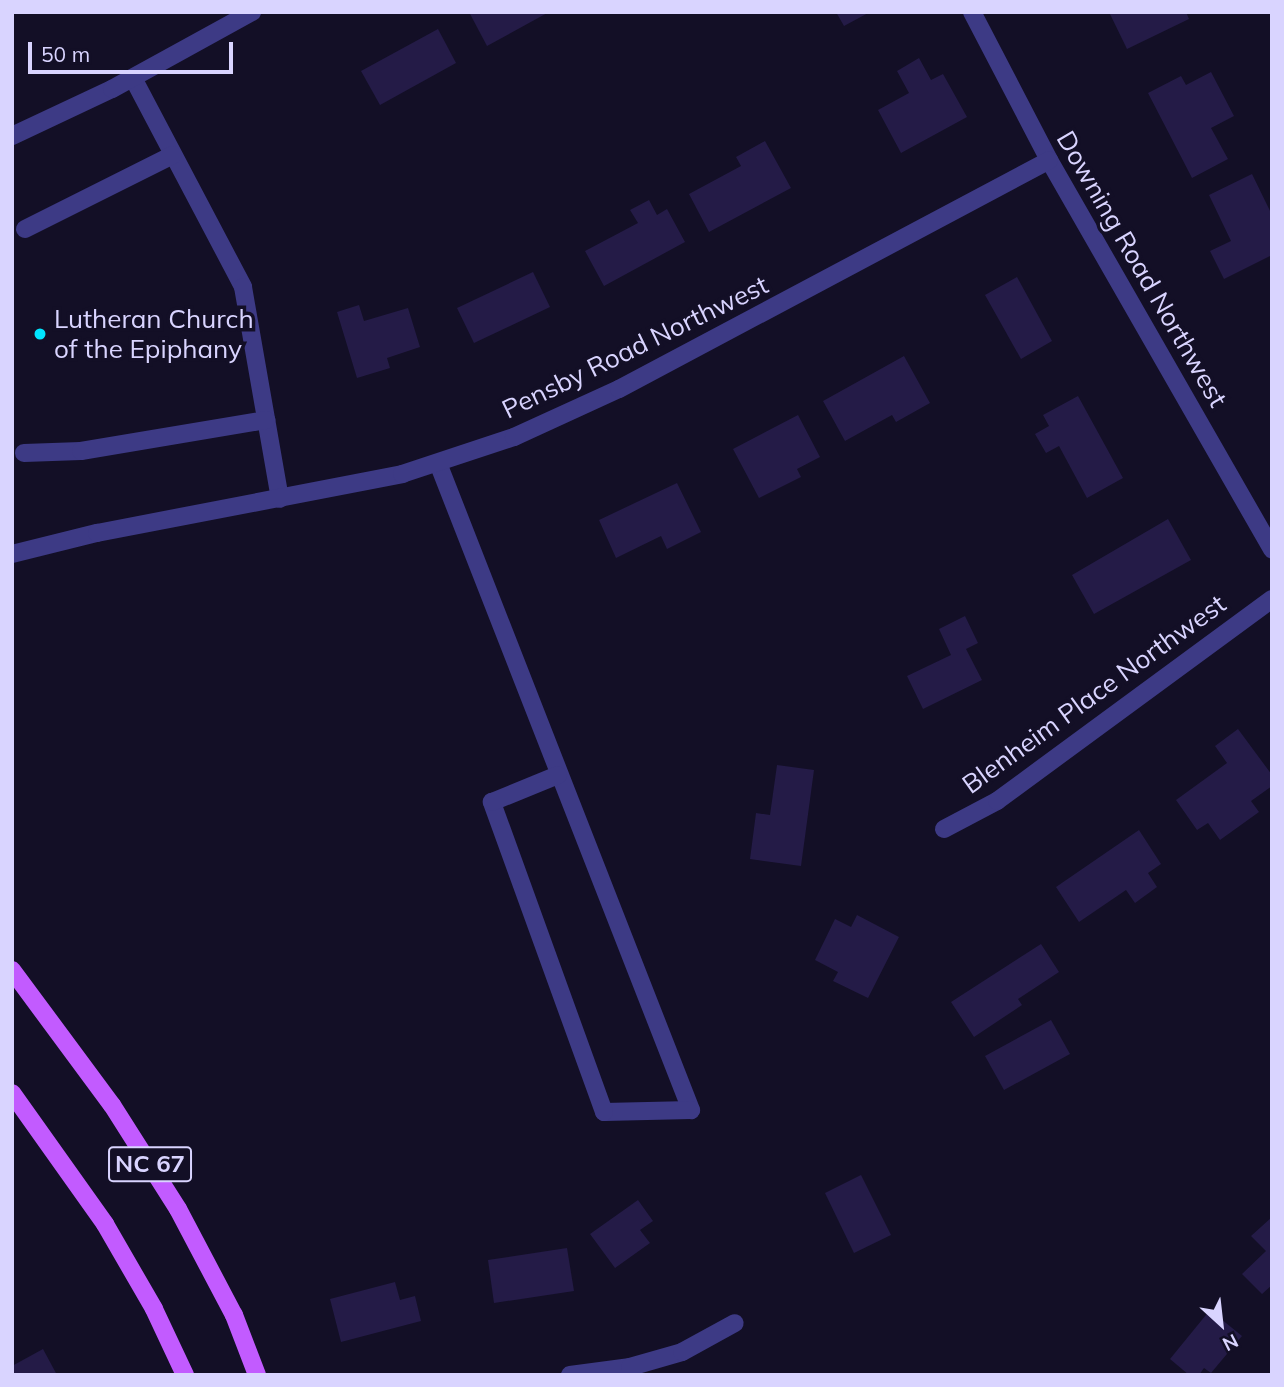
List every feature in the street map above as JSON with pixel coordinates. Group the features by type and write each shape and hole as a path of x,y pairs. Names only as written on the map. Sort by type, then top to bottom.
{"main road":[{"name":"NC 67","path":"12,970 112,1105 178,1209 234,1315 257,1375"},
{"name":"NC 67","path":"12,1093 105,1224 154,1309 184,1375"}],"street":[{"path":"12,136 133,78 252,12"},
{"name":"Downing Road Northwest","path":"972,12 1049,160 1272,550"},
{"path":"133,78 243,287 280,499"},
{"path":"25,229 173,155"},
{"name":"Pensby Road Northwest","path":"12,554 402,474 514,437 619,389 1049,160"},
{"path":"24,453 81,452 266,420"},
{"path":"438,463 657,1030 691,1110 604,1112 492,802 558,775"},
{"name":"Blenheim Place Northwest","path":"944,829 997,801 1272,599"},
{"path":"570,1375 630,1367 682,1352 735,1323"}],"building":[{"path":"469,12 549,12 487,46"},
{"path":"836,12 870,12 844,26"},
{"path":"1109,12 1186,12 1189,19 1127,49"},
{"path":"438,29 456,63 380,105 361,71"},
{"path":"919,58 931,80 943,74 967,117 901,153 878,110 909,93 897,71"},
{"path":"1211,72 1234,116 1211,128 1228,159 1192,178 1148,93 1181,76 1186,85"},
{"path":"765,141 791,188 709,232 689,194 741,166 736,157"},
{"path":"1252,174 1272,215 1272,255 1224,279 1210,251 1231,241 1209,195"},
{"path":"649,200 657,215 667,209 685,242 604,286 585,251 638,223 630,210"},
{"path":"533,272 550,307 474,343 457,308"},
{"path":"1017,277 1052,341 1021,359 985,295"},
{"path":"359,305 364,321 408,308 420,347 387,358 390,368 357,378 337,312"},
{"path":"904,356 930,403 896,422 892,415 845,441 823,401"},
{"path":"1078,396 1123,478 1087,498 1059,446 1046,453 1035,434 1049,426 1043,415"},
{"path":"798,415 820,457 797,469 801,477 759,498 733,449"},
{"path":"677,483 701,532 667,549 661,536 616,558 599,520"},
{"path":"1168,519 1191,560 1094,614 1072,575"},
{"path":"965,616 978,643 966,649 982,680 923,709 907,676 951,655 939,629"},
{"path":"1238,729 1272,775 1272,786 1251,801 1259,812 1220,840 1208,823 1197,830 1176,800 1227,763 1215,746"},
{"path":"777,765 814,770 801,866 750,859 756,813 770,815"},
{"path":"1139,830 1161,864 1148,873 1157,887 1135,903 1126,890 1079,922 1056,887"},
{"path":"857,915 899,937 868,998 833,981 838,972 815,960 835,919 851,927"},
{"path":"1041,944 1059,972 1018,999 1022,1005 974,1037 951,1002"},
{"path":"1051,1020 1070,1054 1004,1090 985,1056"},
{"path":"861,1175 891,1235 854,1253 825,1193"},
{"path":"638,1200 653,1221 640,1230 650,1243 615,1268 590,1234"},
{"path":"1272,1217 1272,1285 1262,1294 1242,1274 1266,1251 1251,1236"},
{"path":"567,1248 574,1291 494,1303 488,1260"},
{"path":"395,1282 400,1300 415,1296 421,1321 341,1342 330,1299"},
{"path":"1210,1310 1242,1336 1211,1373 1204,1368 1199,1375 1189,1375 1170,1359"},
{"path":"43,1349 57,1375 12,1375 12,1366"}],"place":[{"name":"Lutheran Church of the Epiphany","path":"40,334"}]}
